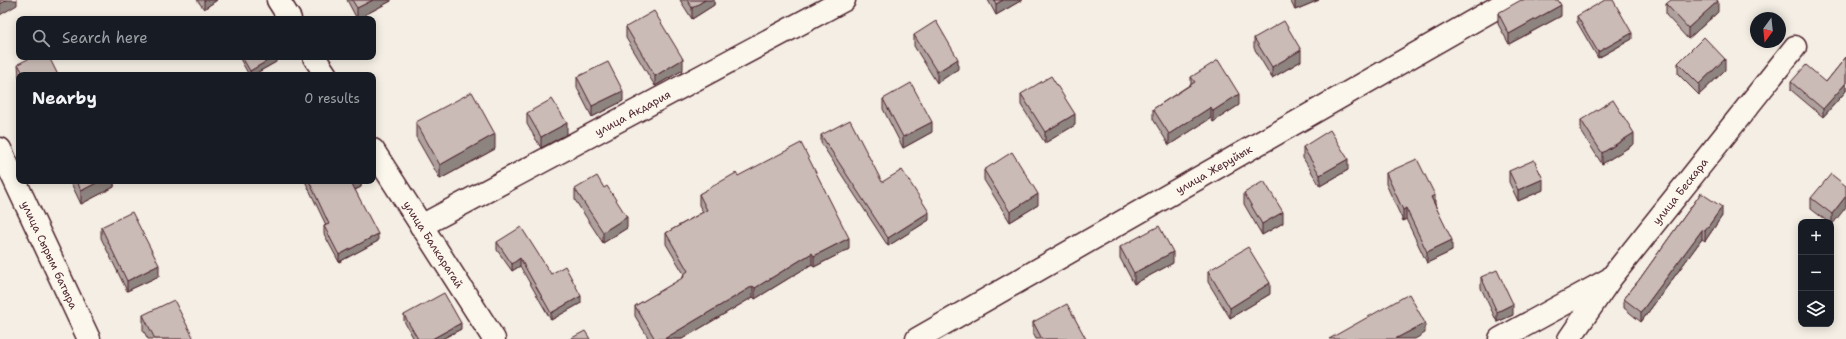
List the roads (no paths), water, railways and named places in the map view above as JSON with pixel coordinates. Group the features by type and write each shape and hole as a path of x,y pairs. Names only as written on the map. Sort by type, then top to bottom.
{"street":[{"path":"278,0 288,16"},
{"name":"улица Акдария","path":"421,226 844,0"},
{"name":"улица Жеруйык","path":"917,339 1510,0"},
{"name":"улица Бескара","path":"1569,339 1612,278 1794,47"},
{"path":"316,60 324,72"},
{"name":"улица Сырым батыра","path":"0,149 16,183"},
{"name":"улица Балкарагай","path":"376,155 494,339"},
{"name":"улица Сырым батыра","path":"16,184 89,339"},
{"path":"1500,339 1612,278"}]}
